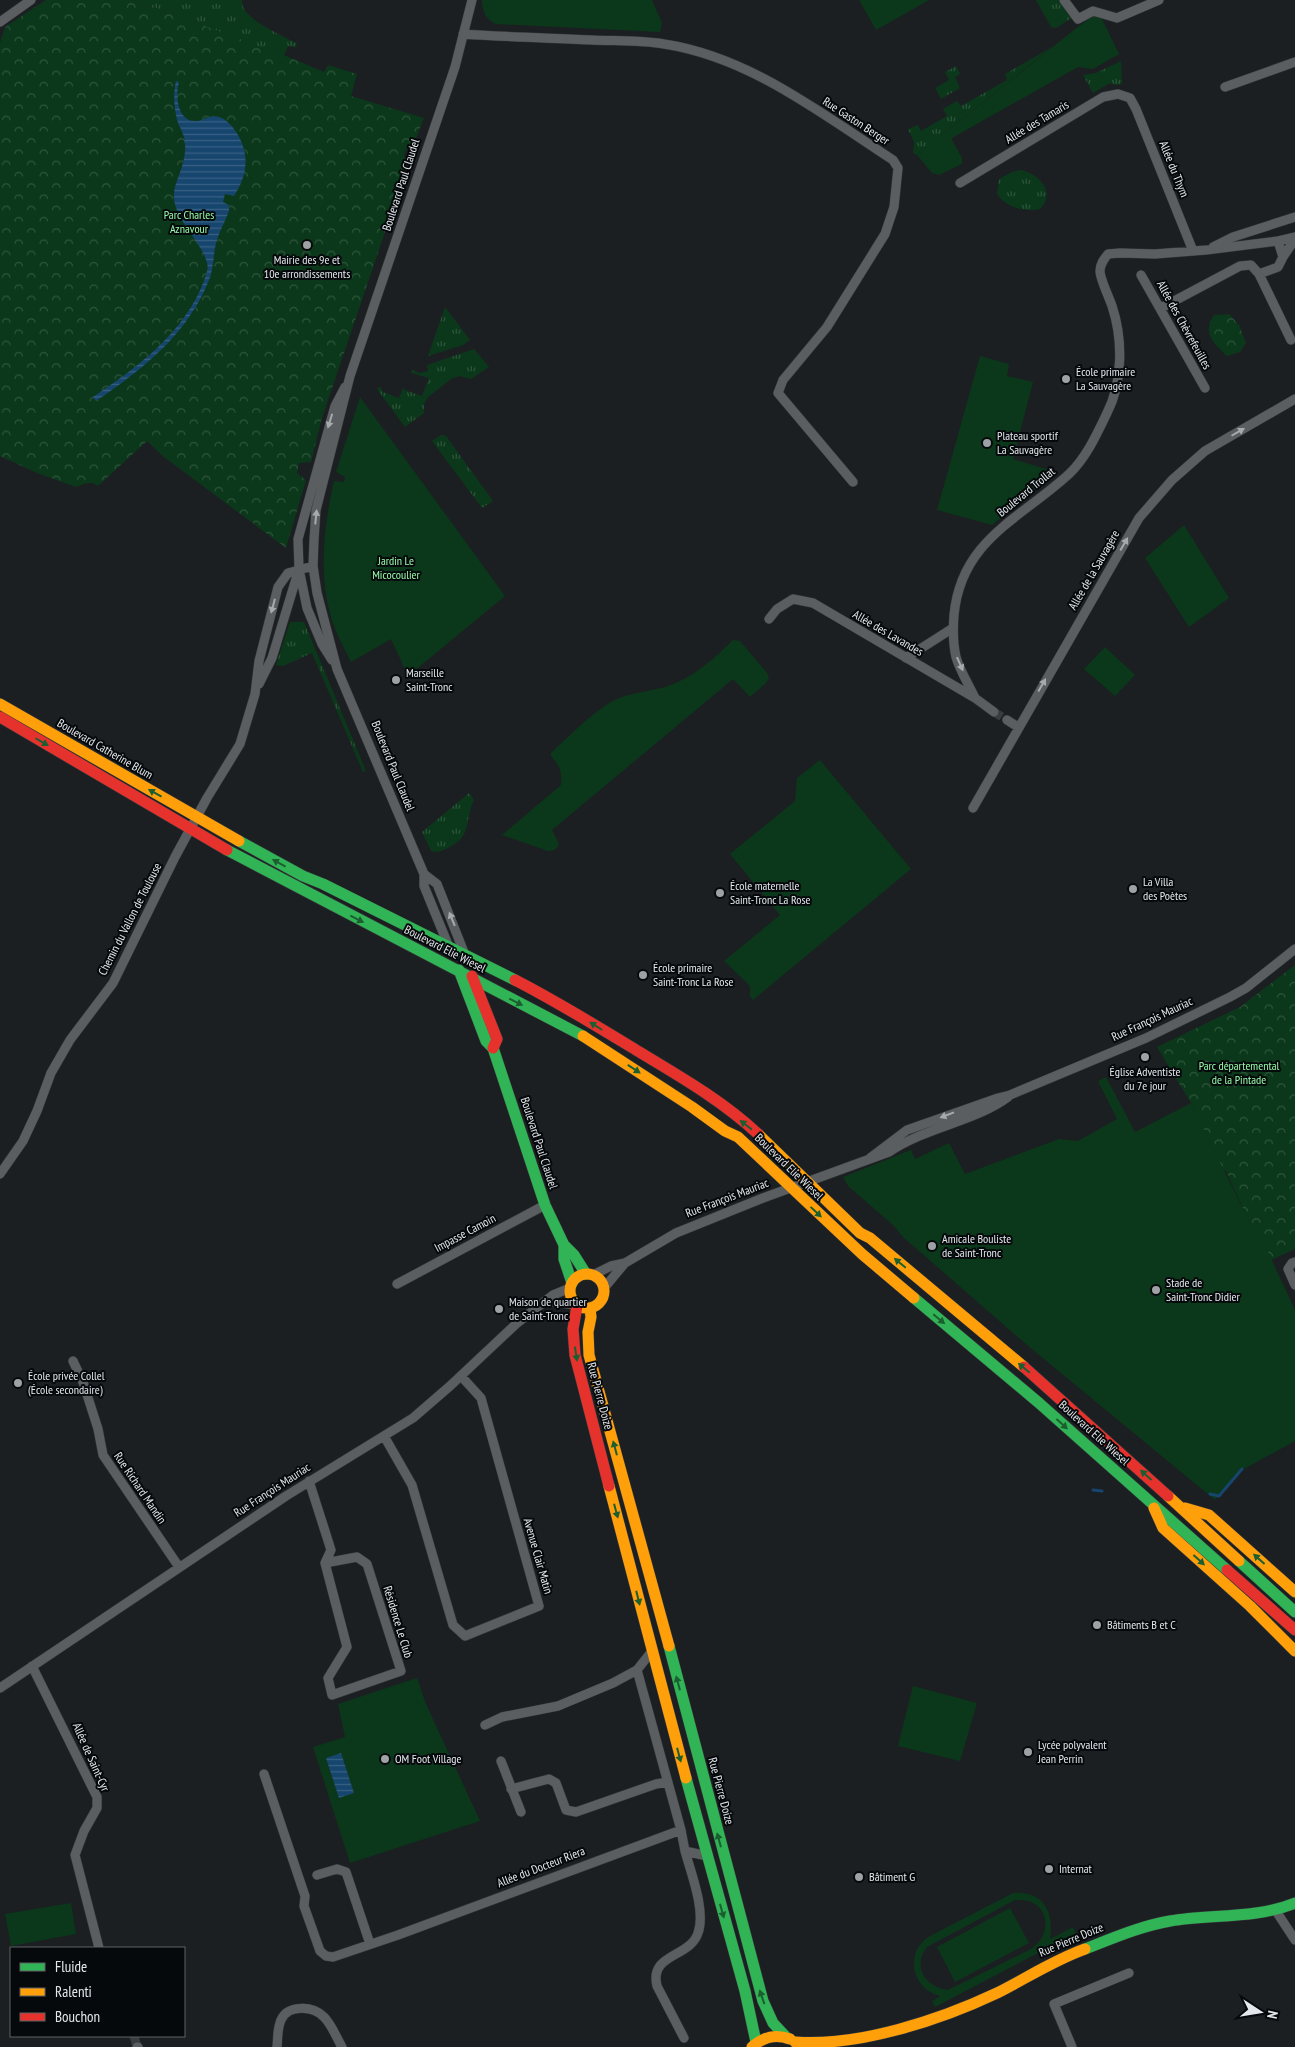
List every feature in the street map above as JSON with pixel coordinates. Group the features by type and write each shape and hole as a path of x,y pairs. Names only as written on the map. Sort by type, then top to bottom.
{"main road":[{"name":"Boulevard Catherine Blum","path":"0,704 197,817"},
{"name":"Boulevard Catherine Blum","path":"0,717 190,830"},
{"name":"Boulevard Elie Wiesel","path":"197,817 303,876 323,884 554,1000 676,1074 752,1129 860,1233 870,1238 1030,1373 1182,1508 1295,1612"},
{"name":"Boulevard Elie Wiesel","path":"190,830 594,1042 692,1107 725,1132 738,1137 862,1254 1039,1403 1295,1630"},
{"name":"Boulevard Paul Claudel","path":"449,947 486,1041 493,1048 545,1205 564,1244 590,1275"},
{"name":"Boulevard Paul Claudel","path":"465,955 497,1038 493,1048"},
{"name":"Boulevard Paul Claudel","path":"564,1244 564,1259 571,1285"},
{"path":"590,1275 602,1282 604,1288"},
{"name":"Rue François Mauriac","path":"571,1285 576,1278 590,1275"},
{"path":"571,1285 570,1294 576,1305 590,1309"},
{"name":"Rue François Mauriac","path":"590,1309 602,1301 604,1288"},
{"name":"Rue Pierre Doize","path":"576,1305 573,1330 575,1355 652,1651 745,1991 754,2045"},
{"name":"Rue Pierre Doize","path":"590,1309 589,1355 642,1545 759,1987 773,2022 794,2042 812,2044 866,2038 955,2012 998,1992 1060,1958 1144,1927 1170,1920 1276,1912 1295,1903"},
{"path":"1152,1503 1163,1528 1250,1606 1295,1651"},
{"path":"1182,1508 1209,1515 1295,1592"},
{"path":"754,2045 765,2037 776,2035 794,2042"},
{"name":"Rue Pierre Doize","path":"853,2047 866,2038"}],"street":[{"path":"0,22 30,0"},
{"name":"Boulevard Paul Claudel","path":"337,669 317,593 313,566 316,510 350,376 437,122 472,0"},
{"path":"1064,0 1078,19 1093,11 1117,18 1160,0"},
{"name":"Rue Gaston Berger","path":"463,34 655,43 725,60 756,74 784,90 893,160 898,168 894,207 885,234 827,327 783,380 778,393 853,482"},
{"path":"1225,87 1295,62"},
{"name":"Allée des Tamaris","path":"960,183 1103,97 1118,94 1130,98"},
{"name":"Allée du Thym","path":"1130,98 1136,108 1193,251"},
{"name":"Boulevard Trollat","path":"1206,250 1233,237 1295,217"},
{"path":"1259,274 1278,267 1294,237"},
{"name":"Boulevard Trollat","path":"975,698 956,656 953,628 955,604 961,583 975,555 984,544 1070,473 1087,451 1109,411 1116,385 1119,361 1117,322 1100,272 1103,261 1108,254 1155,254 1206,250 1278,241 1294,237"},
{"path":"1278,241 1283,257"},
{"path":"1161,308 1240,266 1251,265 1259,274 1291,340"},
{"name":"Allée des Chèvrefeuilles","path":"1141,275 1205,388"},
{"name":"Boulevard Paul Claudel","path":"350,376 335,406 307,500 298,539 299,568 307,608 322,644 337,669 424,874 424,886 449,947"},
{"name":"Allée de la Sauvagère","path":"972,808 1139,518 1172,480 1205,451 1295,398"},
{"path":"299,568 313,566"},
{"name":"Chemin du Vallon de Toulouse","path":"255,694 259,661 278,587 288,573 299,568"},
{"name":"Chemin du Vallon de Toulouse","path":"0,1174 23,1141 37,1111 51,1073 70,1040 113,983 190,830 240,744 255,694 272,658 299,568"},
{"name":"Allée des Lavandes","path":"769,619 777,609 793,599 813,603 975,698 994,712"},
{"path":"906,658 953,628"},
{"path":"1007,720 1018,727"},
{"name":"Boulevard Paul Claudel","path":"424,874 438,884 465,955"},
{"name":"Rue François Mauriac","path":"590,1275 611,1266 625,1263 676,1233 889,1152 903,1143 997,1105 1010,1095 1146,1038 1246,988 1295,949"},
{"name":"Impasse Camoin","path":"397,1284 545,1205"},
{"path":"1295,1262 1288,1269 1295,1285"},
{"name":"Rue François Mauriac","path":"604,1288 625,1263"},
{"name":"Rue François Mauriac","path":"0,1688 309,1481 419,1413 516,1324 554,1295 571,1285"},
{"path":"547,1302 576,1305"},
{"name":"Rue Richard Mandin","path":"73,1360 84,1382 98,1429 103,1455 179,1567"},
{"name":"Avenue Clair Matin","path":"384,1436 412,1485 453,1625 465,1636 539,1606 482,1398 461,1376"},
{"name":"Résidence Le Club","path":"309,1481 331,1550 325,1563 347,1647 328,1678 332,1695 401,1671 367,1564 357,1557 325,1563"},
{"path":"626,1550 642,1545"},
{"path":"485,1725 502,1717 558,1706 613,1683 638,1670 652,1651"},
{"name":"Allée de Saint-Cyr","path":"32,1666 96,1797 97,1808 84,1831 75,1855 98,1947"},
{"path":"638,1670 681,1830 701,1916 698,1934 691,1946 667,1959 657,1969 655,1979 684,2038"},
{"path":"500,1761 521,1812"},
{"name":"Allée du Docteur Riera","path":"264,1774 305,1896 304,1906 320,1951 326,1956 333,1957 398,1935 681,1830"},
{"path":"511,1789 549,1779 556,1783 566,1810 576,1812 656,1784 668,1782"},
{"path":"685,1851 707,1856"},
{"path":"317,1875 337,1869 346,1872 370,1944"},
{"path":"1276,1912 1295,1940"},
{"path":"1072,2047 1054,2004 1129,1973"},
{"path":"277,2047 278,2029 282,2018 288,2011 297,2008 307,2008 319,2013 326,2020 342,2047"}],"green space":[{"name":"Parc Charles Aznavour","path":"46,0 135,0 324,72 328,65 357,74 351,96 424,118 416,138 412,144 408,145 404,155 407,167 322,418 311,462 299,463 297,473 306,480 286,548 164,457 147,441 98,486 90,483 76,487 37,473 0,456 0,43 5,27"},
{"path":"135,0 242,0 243,7 254,20 296,43 297,46 288,46 284,56"},
{"path":"482,0 652,0 662,23 660,32 496,24 485,15"},
{"path":"859,0 929,0 876,30"},
{"path":"1036,0 1059,0 1073,17 1056,28 1051,27"},
{"path":"1095,15 1101,17 1119,54 1093,69 1078,67 952,138 962,158 962,164 939,175 932,173 917,155"},
{"path":"1052,47 917,155 913,153 914,142 908,129 918,125 921,131 947,116 943,109 957,101 961,106 1007,80 1005,74"},
{"path":"1121,61 1122,84 1110,83 1093,93 1083,75 1096,73"},
{"path":"956,66 960,74 955,77 960,88 941,99 935,88 949,80 945,72"},
{"path":"1021,170 1028,172 1044,185 1046,191 1045,203 1040,209 1016,208 1006,203 997,194 999,179 1012,172"},
{"path":"445,307 470,340 463,345 428,356"},
{"path":"1229,314 1239,325 1246,343 1240,352 1227,356 1217,347 1209,332 1209,327 1214,315"},
{"path":"474,349 489,367 471,379 459,376 451,379 428,397 424,404 424,413 405,427 377,389 380,386 383,392 399,398 403,388 422,396 429,378 411,373 412,370 420,373 428,371 427,365"},
{"name":"Plateau sportif La Sauvagère","path":"980,356 1009,364 1007,376 1033,382 1013,459 1056,472 992,525 937,510"},
{"name":"Jardin Le Micocoulier","path":"360,397 505,596 408,676 391,639 351,662 336,631 326,595 324,556 330,499 334,481 344,482 345,477 336,472"},
{"path":"441,435 446,436 493,501 482,508 432,441"},
{"path":"1184,525 1229,598 1189,627 1145,558"},
{"path":"290,622 304,622 366,771 363,772 312,653 283,666 276,665"},
{"path":"733,640 740,641 767,673 769,678 750,697 733,679 552,830 559,844 555,850 548,851 502,835 561,785 560,769 551,753 589,718 619,698 668,686 686,678 711,661"},
{"path":"1105,647 1135,675 1115,696 1084,669"},
{"path":"820,760 911,869 753,1000 750,996 750,986 724,961 780,915 730,854 795,801 797,778"},
{"path":"469,793 474,800 461,839 446,849 438,852 431,851 422,832"},
{"name":"Parc départemental de la Pintade","path":"1295,965 1295,1249 1271,1260 1255,1225 1251,1226 1226,1171 1222,1168 1191,1103 1157,1047 1240,1007"},
{"name":"Stade de Saint-Tronc Didier","path":"1106,1077 1135,1132 1191,1103 1251,1225 1255,1224 1295,1310 1295,1441 1240,1471 1215,1500 1027,1345 903,1237 894,1226 848,1186 843,1177 911,1150 915,1159 949,1143 965,1174 1059,1139 1078,1141 1117,1119 1098,1081"},
{"name":"OM Foot Village","path":"417,1678 426,1704 480,1821 350,1863 313,1747 345,1737 338,1704"},
{"path":"913,1686 977,1703 960,1761 898,1746"},
{"path":"1013,1893 1024,1893 1032,1896 1045,1905 1050,1920 1050,1939 1073,1927 1076,1933 935,2007 932,2001 940,1996 930,1992 923,1986 917,1978 914,1969 917,1951 930,1936","holes":["1015,1900 1025,1900 1035,1904 1044,1915 1044,1934 1036,1945 948,1990 933,1985 927,1980 921,1968 921,1961 927,1947"]},
{"path":"71,1903 76,1934 11,1946 5,1914"},
{"path":"1010,1908 1029,1943 955,1982 937,1947"}],"water":[{"path":"176,81 179,82 177,94 179,107 185,118 197,121 216,116 228,122 238,135 245,158 242,181 234,196 225,194 223,202 229,205 229,211 216,243 211,275 189,317 162,349 130,377 96,401 93,397 127,374 172,333 185,317 195,300 207,272 208,265 204,255 184,224 174,199 175,187 185,152 183,133 178,123 175,108 174,92"},
{"path":"341,1753 354,1793 339,1798 326,1758"}],"waterway":[{"path":"1210,1494 1219,1496 1242,1469"},
{"path":"1093,1490 1102,1491"}],"tunnel":[{"path":"994,712 1007,720"},
{"path":"134,2037 137,2047"}],"traffic: fast":[{"path":"239,841 303,876 323,884 515,980"},
{"path":"227,850 583,1036"},
{"path":"459,970 486,1041 493,1048 545,1205 564,1245 574,1255 586,1274"},
{"path":"564,1245 564,1259 572,1283"},
{"path":"914,1298 1039,1403 1227,1570"},
{"path":"1239,1561 1295,1612"},
{"path":"669,1646 763,2001 773,2023 787,2038"},
{"path":"686,1778 745,1991 756,2042"},
{"path":"1085,1949 1159,1923 1265,1912 1295,1903"}],"traffic: slow":[{"path":"0,704 239,841"},
{"path":"583,1036 692,1107 725,1131 738,1137 862,1254 914,1298"},
{"path":"758,1134 860,1233 870,1238 1024,1367"},
{"path":"587,1274 594,1275 599,1279 603,1284 604,1291 603,1298 599,1303 594,1307 587,1308 580,1307 575,1303 571,1298 570,1291 571,1284 575,1279 580,1275 587,1274"},
{"path":"590,1309 589,1355 669,1646"},
{"path":"609,1486 686,1778"},
{"path":"1168,1496 1239,1561"},
{"path":"1154,1508 1163,1528 1250,1606 1295,1651"},
{"path":"1185,1508 1209,1515 1295,1592"},
{"path":"795,2042 845,2040 872,2036 925,2022 997,1993 1051,1964 1085,1949"},
{"path":"752,2047 770,2037 790,2039"}],"traffic: jam":[{"path":"0,717 227,850"},
{"path":"472,976 497,1039 493,1048"},
{"path":"515,980 579,1015 687,1081 731,1111 758,1134"},
{"path":"577,1306 573,1329 575,1355 609,1486"},
{"path":"1024,1367 1168,1496"},
{"path":"1227,1570 1295,1630"}],"place":[{"name":"Mairie des 9e et 10e arrondissements","path":"307,245"},
{"name":"École primaire La Sauvagère","path":"1066,379"},
{"name":"Plateau sportif La Sauvagère","path":"987,443"},
{"name":"Marseille Saint-Tronc","path":"396,680"},
{"name":"La Villa des Poètes","path":"1133,889"},
{"name":"École maternelle Saint-Tronc La Rose","path":"720,893"},
{"name":"École primaire Saint-Tronc La Rose","path":"643,975"},
{"name":"Église Adventiste du 7e jour","path":"1145,1057"},
{"name":"Amicale Bouliste de Saint-Tronc","path":"932,1246"},
{"name":"Stade de Saint-Tronc Didier","path":"1156,1290"},
{"name":"Maison de quartier de Saint-Tronc","path":"499,1309"},
{"name":"École privée Collel (École secondaire)","path":"18,1383"},
{"name":"Bâtiments B et C","path":"1097,1625"},
{"name":"Lycée polyvalent Jean Perrin","path":"1028,1752"},
{"name":"OM Foot Village","path":"385,1759"},
{"name":"Internat","path":"1049,1869"},
{"name":"Bâtiment G","path":"859,1877"}]}
